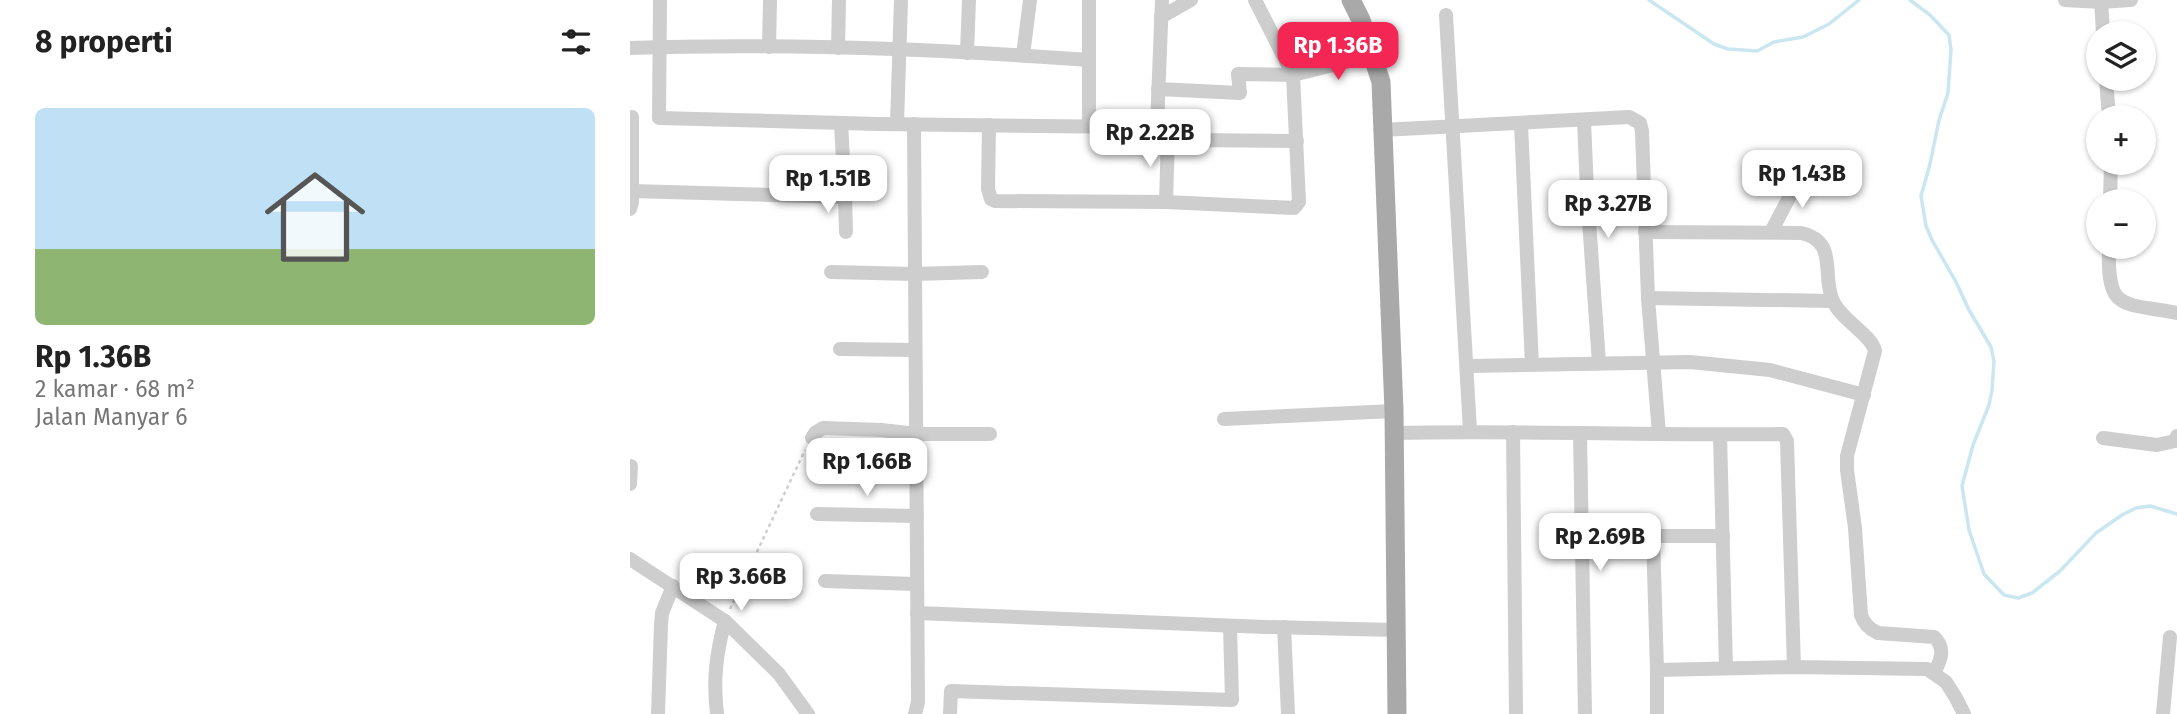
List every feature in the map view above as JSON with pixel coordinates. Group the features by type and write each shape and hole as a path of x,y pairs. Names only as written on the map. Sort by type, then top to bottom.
{"main road":[{"path":"1351,0 1361,20 1381,82 1394,411 1397,714"}],"street":[{"path":"659,118 660,0"},
{"path":"769,47 770,0"},
{"path":"838,48 839,0"},
{"path":"897,124 901,0"},
{"path":"967,52 969,0"},
{"path":"1023,55 1030,0"},
{"path":"1089,0 1089,125"},
{"path":"1162,0 1158,89 1166,202"},
{"path":"1161,17 1191,0"},
{"path":"989,125 990,199 1166,202 1294,208 1299,202 1293,75 1255,0"},
{"path":"2065,0 2131,0"},
{"path":"2101,1 2102,21"},
{"path":"1446,15 1470,431"},
{"path":"630,48 838,48 967,52 1089,60"},
{"path":"1158,89 1240,93 1238,74 1293,75 1373,55"},
{"path":"630,209 631,117 897,124 1089,125 1163,131 1185,140 1297,141"},
{"path":"1382,130 1629,117 1640,123 1648,298 1659,434"},
{"path":"1584,120 1600,363"},
{"path":"841,123 846,232"},
{"path":"914,124 918,434 918,702 915,714"},
{"path":"1521,124 1532,365"},
{"path":"1771,232 1803,171"},
{"path":"631,182 845,197"},
{"path":"1645,232 1801,233 1819,240 1824,249 1832,300 1845,319 1872,341 1874,346 1874,356 1847,456 1861,615 1870,629 1878,633 1934,637 1940,643 1942,652 1941,661 1934,673"},
{"path":"2109,259 2110,282 2118,299 2177,313"},
{"path":"831,272 982,272"},
{"path":"1648,298 1832,300"},
{"path":"840,349 915,350"},
{"path":"1467,366 1690,362 1770,370 1864,395"},
{"path":"1224,419 1394,411"},
{"path":"812,438 823,428 918,434 990,434"},
{"path":"1394,433 1470,431 1783,434 1787,439 1794,667"},
{"path":"1513,432 1516,714"},
{"path":"1580,433 1585,714"},
{"path":"1720,435 1726,668"},
{"path":"2104,438 2157,445 2175,442 2177,436"},
{"path":"630,484 631,466"},
{"path":"817,514 917,516"},
{"path":"1582,536 1723,536"},
{"path":"1653,536 1657,714"},
{"path":"630,559 725,621 779,674 808,714"},
{"path":"825,581 916,584"},
{"path":"658,714 660,625 673,586"},
{"path":"916,613 1395,630"},
{"path":"717,714 716,653 725,621"},
{"path":"950,714 951,691 1232,700 1230,626"},
{"path":"1284,627 1288,714"},
{"path":"2163,714 2170,637"},
{"path":"1657,670 1794,667 1927,669 1946,682 1964,714"}],"path":[{"path":"725,621 812,438"}],"waterway":[{"path":"1649,0 1714,44 1728,49 1757,51 1774,42 1803,37 1829,24 1859,0"},
{"path":"1910,0 1930,15 1949,35 1951,50 1948,93 1921,196 1926,226 1991,347 1994,361 1989,405 1973,445 1962,486 1969,530 1984,574 2004,595 2018,598 2032,593 2060,571 2096,533 2122,515 2136,508 2150,506 2177,514"}]}
